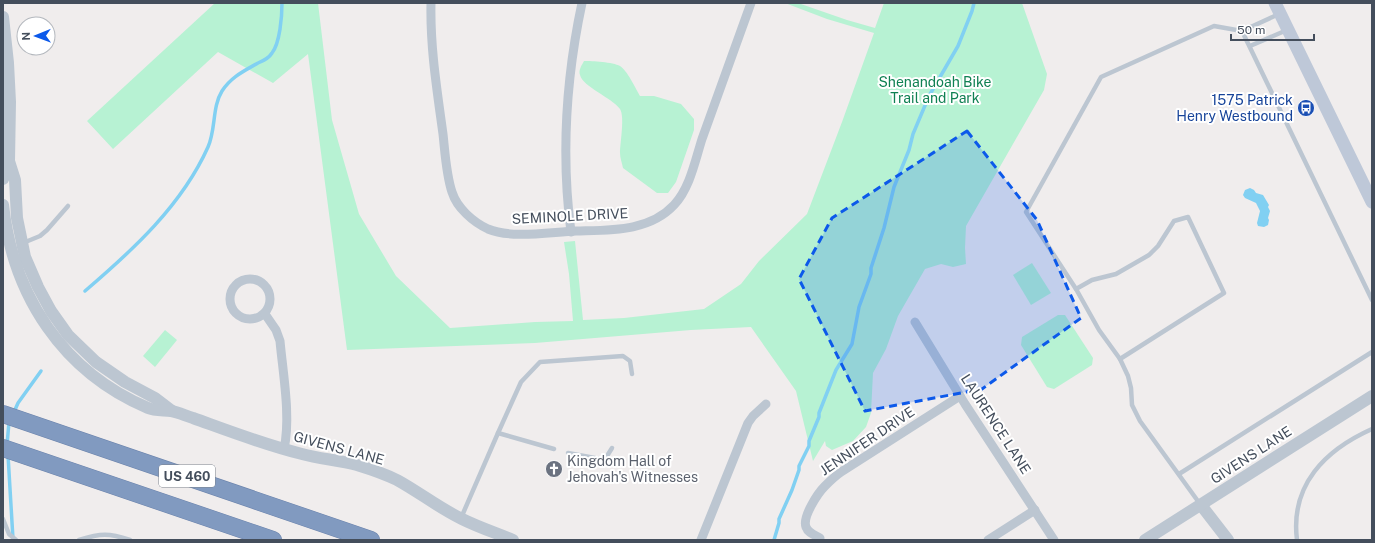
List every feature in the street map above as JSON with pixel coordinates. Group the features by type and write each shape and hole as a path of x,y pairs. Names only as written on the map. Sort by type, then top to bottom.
{"highway":[{"name":"US 460","path":"3,414 371,540"},
{"name":"US 460","path":"3,448 273,540"}],"main road":[{"path":"1278,8 1371,199"}],"street":[{"name":"SEMINOLE DRIVE","path":"431,3 433,66 452,192 455,199 472,220 496,232 512,234 625,228 642,225 655,220 666,213 680,199 694,167 751,3"},
{"path":"571,232 566,174 566,118 571,60 582,3"},
{"name":"GIVENS LANE","path":"3,17 10,91 9,161 3,179"},
{"name":"GIVENS LANE","path":"9,161 15,180 17,218 22,243 29,266 44,298 59,322 79,346 108,372 138,390 156,398 172,411"},
{"name":"GIVENS LANE","path":"3,205 9,245 20,278 36,311 57,340 80,365 110,388 151,410 172,411 284,449 355,465 396,479 461,518 513,540"},
{"path":"250,279 258,281 264,285 269,292 270,299 269,307 265,314 250,320 236,314 230,300 236,285 250,279"},
{"path":"265,314 276,330 280,342 286,417 286,438 284,449"},
{"name":"LAURENCE LANE","path":"916,322 960,396 1054,540"},
{"name":"JENNIFER DRIVE","path":"820,538 808,530 805,521 815,499 828,482 841,472 960,396"},
{"name":"GIVENS LANE","path":"1145,540 1372,396"},
{"path":"702,540 748,423 766,404"},
{"path":"1201,505 1228,540"},
{"path":"988,540 1035,510"}],"lane":[{"path":"1201,505 1140,421 1132,405 1131,388 1128,376 1120,359 1099,330 1076,289 1026,212 1101,77 1214,26 1242,31 1278,8"},
{"path":"1250,46 1288,30"},
{"path":"1242,31 1372,300"},
{"path":"22,243 40,236 68,206"},
{"path":"1076,289 1092,280 1116,274 1149,255 1158,246 1174,221 1188,217 1224,293 1120,359"},
{"path":"1179,474 1372,352"},
{"path":"461,518 521,382 540,362 623,356 630,362 632,374"},
{"path":"1296,540 1297,515 1301,497 1310,477 1328,455 1354,438 1372,429"},
{"path":"498,433 554,449"},
{"path":"568,453 600,459 608,456 612,448"},
{"path":"3,519 9,534 16,540"},
{"path":"79,540 97,535 113,535 130,540"}],"highlighted area":[{"path":"967,131 1037,220 1081,318 982,389 865,411 799,279 832,218"}],"green space":[{"name":"Shenandoah Bike Trail and Park","path":"215,3 318,3 332,120 359,214 396,276 450,328 573,321 569,274 564,242 575,241 583,320 624,318 704,309 741,284 759,261 807,214 874,33 827,19 785,3 798,3 875,28 884,3 1022,3 1047,74 1044,90 966,226 966,264 953,267 941,264 925,269 898,316 886,349 873,373 871,413 866,427 853,441 832,450 826,446 825,441 813,461 796,391 751,327 691,330 535,343 347,350 308,54 273,83 218,52 113,149 87,121"},
{"path":"584,61 608,63 620,66 628,75 640,96 654,96 681,104 694,119 694,130 676,182 668,193 657,193 623,168 620,153 622,118 620,109 610,100 586,84 582,79 580,75 580,68"},
{"path":"1032,263 1051,293 1031,305 1013,275"},
{"path":"1058,315 1065,315 1093,358 1092,365 1054,389 1047,387 1021,345 1022,337"},
{"path":"165,330 177,340 155,367 143,356"}],"water":[{"path":"1250,188 1256,193 1263,195 1269,205 1268,207 1270,211 1268,225 1264,227 1258,226 1257,223 1260,211 1256,203 1245,198 1243,195 1245,190"}],"waterway":[{"path":"85,291 138,243 155,225 185,188 208,147 212,133 215,111 222,91 229,82 238,75 268,58 275,49 280,29 282,3"},
{"path":"774,540 779,519 792,490 799,466 809,446 809,441 836,370 852,344 859,307 871,274 871,268 884,228 894,187 909,150 913,134 929,96 958,46 974,3"},
{"path":"14,412 18,403 41,371"},
{"path":"7,445 9,422"},
{"path":"8,455 13,539"}],"place":[{"name":"1575 Patrick Henry Westbound","path":"1306,108"},
{"name":"Kingdom Hall of Jehovah's Witnesses","path":"554,469"}]}
